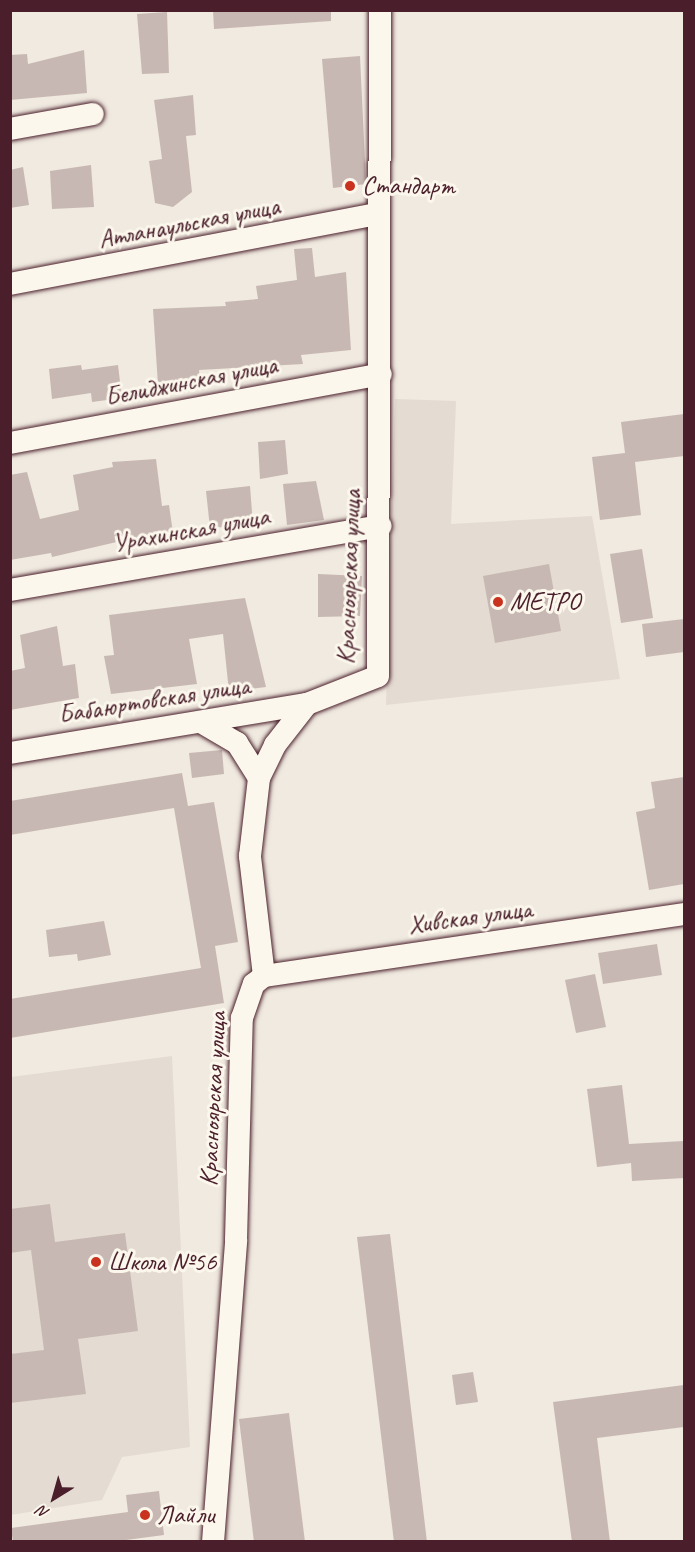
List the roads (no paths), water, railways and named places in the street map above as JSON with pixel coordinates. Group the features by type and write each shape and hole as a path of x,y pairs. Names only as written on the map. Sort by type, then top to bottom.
{"street":[{"name":"Красноярская улица","path":"307,704 378,676 381,374 378,214 383,104 380,10"},
{"path":"10,129 93,114"},
{"name":"Атланаульская улица","path":"10,284 378,214"},
{"name":"Белиджинская улица","path":"10,443 381,374"},
{"name":"Урахинская улица","path":"10,590 381,526"},
{"path":"264,976 250,856 259,778 275,745 307,704"},
{"name":"Бабаюртовская улица","path":"10,753 307,704"},
{"path":"201,722 237,743 259,778"},
{"name":"Хивская улица","path":"264,976 684,914"},
{"name":"Красноярская улица","path":"213,1542 236,1240 242,1018 254,984 264,976"}],"place":[{"name":"Стандарт","path":"350,186"},
{"name":"МЕТРО","path":"498,602"},
{"name":"Школа №56","path":"96,1262"},
{"name":"Лайли","path":"145,1515"}]}
